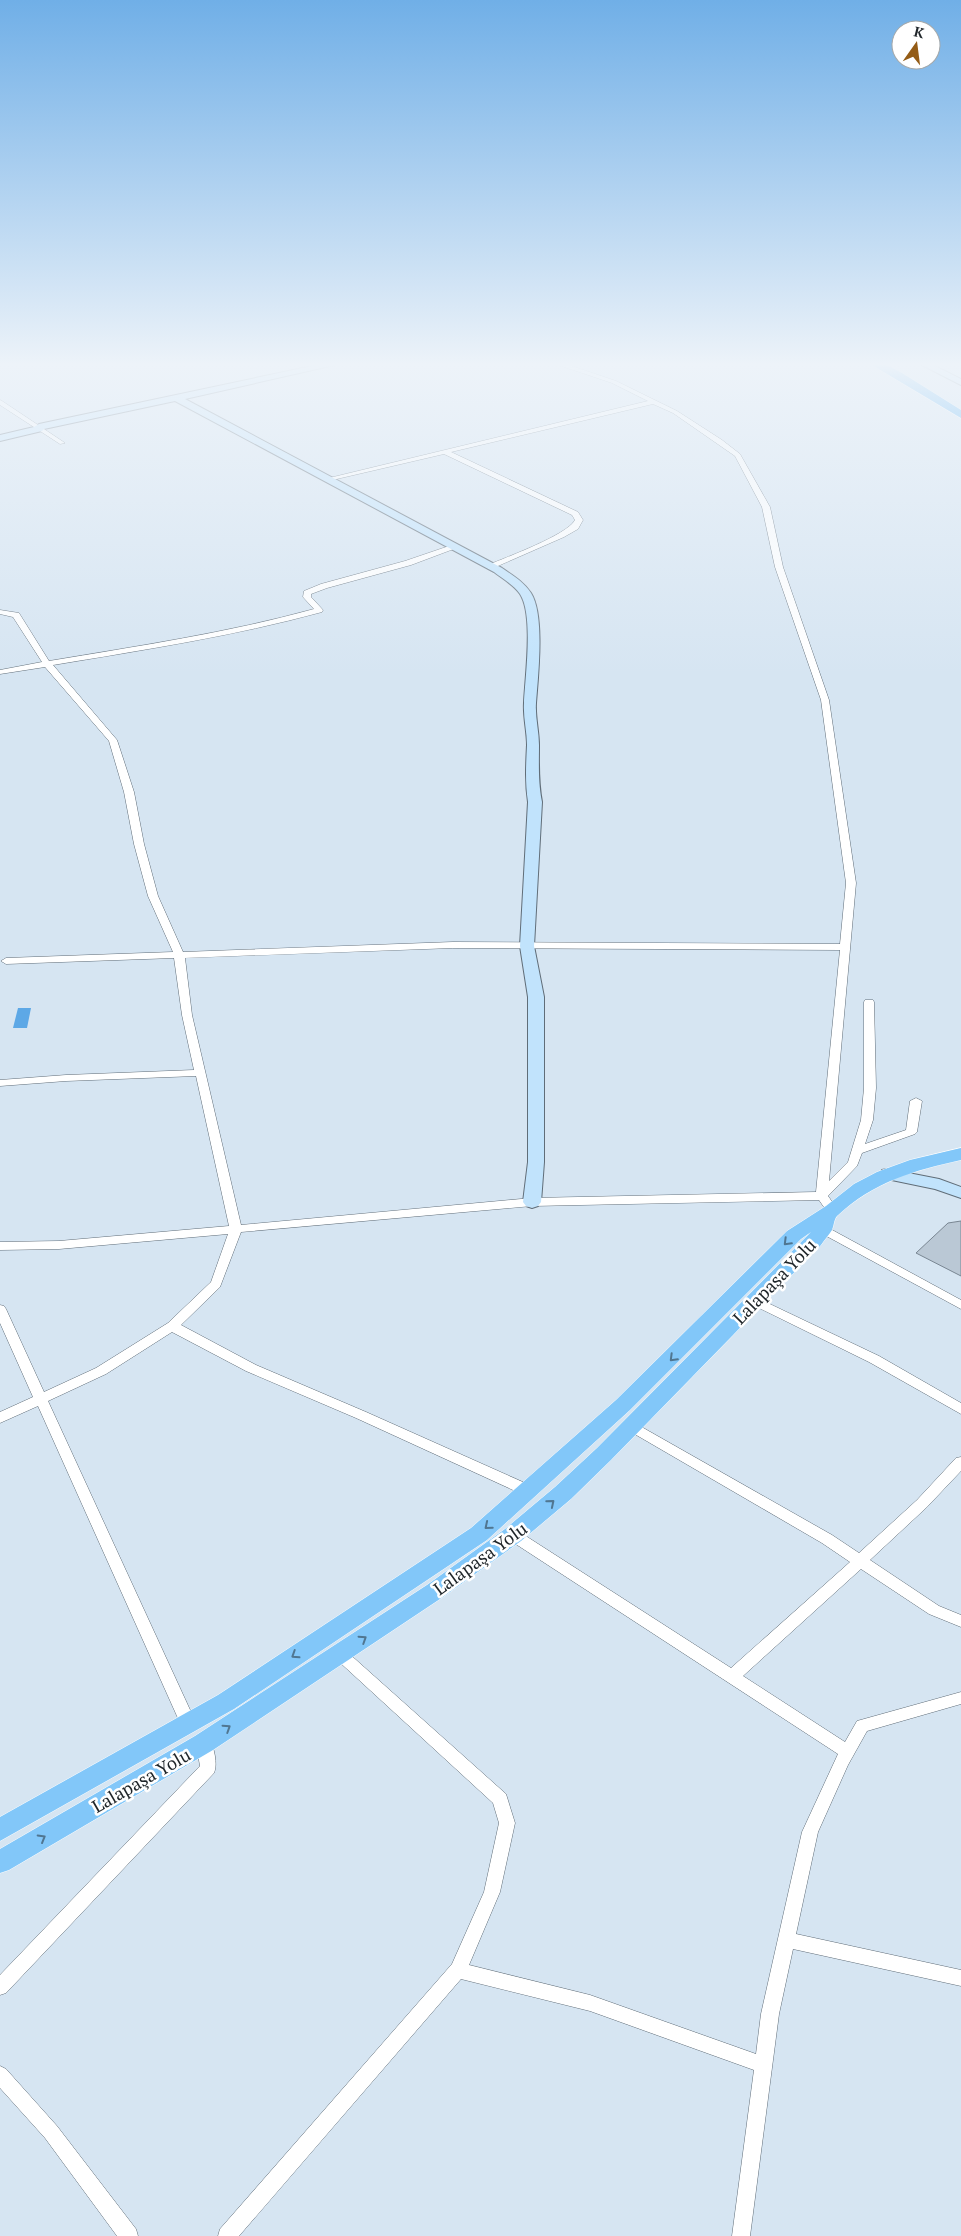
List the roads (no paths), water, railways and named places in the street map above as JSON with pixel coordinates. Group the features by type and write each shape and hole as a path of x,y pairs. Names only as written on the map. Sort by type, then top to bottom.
{"main road":[{"path":"826,1212 854,1192 888,1174 913,1165 961,1154"},
{"name":"Lalapaşa Yolu","path":"0,1862 204,1743 435,1591 513,1535 562,1493 631,1426 814,1241 826,1212"},
{"name":"Lalapaşa Yolu","path":"0,1830 189,1725 478,1534 529,1491 667,1363 794,1236 826,1212"}],"street":[{"path":"304,466 491,566 516,583 526,594 532,609 533,680 530,704 533,744 531,781 535,802 527,946 536,997 536,1162 532,1202"},
{"path":"328,479 379,466"},
{"path":"476,466 575,514 579,520 575,527 561,535 491,566"},
{"path":"744,466 766,507 779,567 825,700 851,883 844,947 826,1212"},
{"path":"0,672 286,619 319,610 307,597 307,593 324,586 408,563 455,547"},
{"path":"0,612 16,615 47,664 113,740 129,792 139,844 153,896 179,954 187,1015 236,1229 216,1284 172,1326 102,1371 0,1418"},
{"path":"6,961 453,945 844,947"},
{"path":"826,1212 853,1163 867,1120 870,1088 870,1002"},
{"path":"0,1083 66,1078 201,1073"},
{"path":"857,1151 911,1132 916,1102"},
{"path":"888,1174 939,1184 961,1193"},
{"path":"0,1246 59,1245 163,1234 532,1202 826,1212 961,1305"},
{"path":"755,1301 874,1359 961,1409"},
{"path":"0,1309 189,1725"},
{"path":"172,1326 251,1368 361,1414 529,1491"},
{"path":"631,1426 827,1539 934,1610 961,1621"},
{"path":"732,1677 795,1618 861,1562 961,1462"},
{"path":"513,1535 848,1752"},
{"path":"227,2236 458,1970 492,1892 507,1823 500,1799 340,1654"},
{"path":"741,2236 770,2014 810,1832 862,1726 961,1698"},
{"path":"0,1986 208,1768 204,1743"},
{"path":"786,1940 961,1978"},
{"path":"458,1970 590,2003 763,2064"},
{"path":"0,2075 51,2132 129,2236"}],"water":[{"path":"18,1008 31,1008 27,1028 13,1028"}]}
